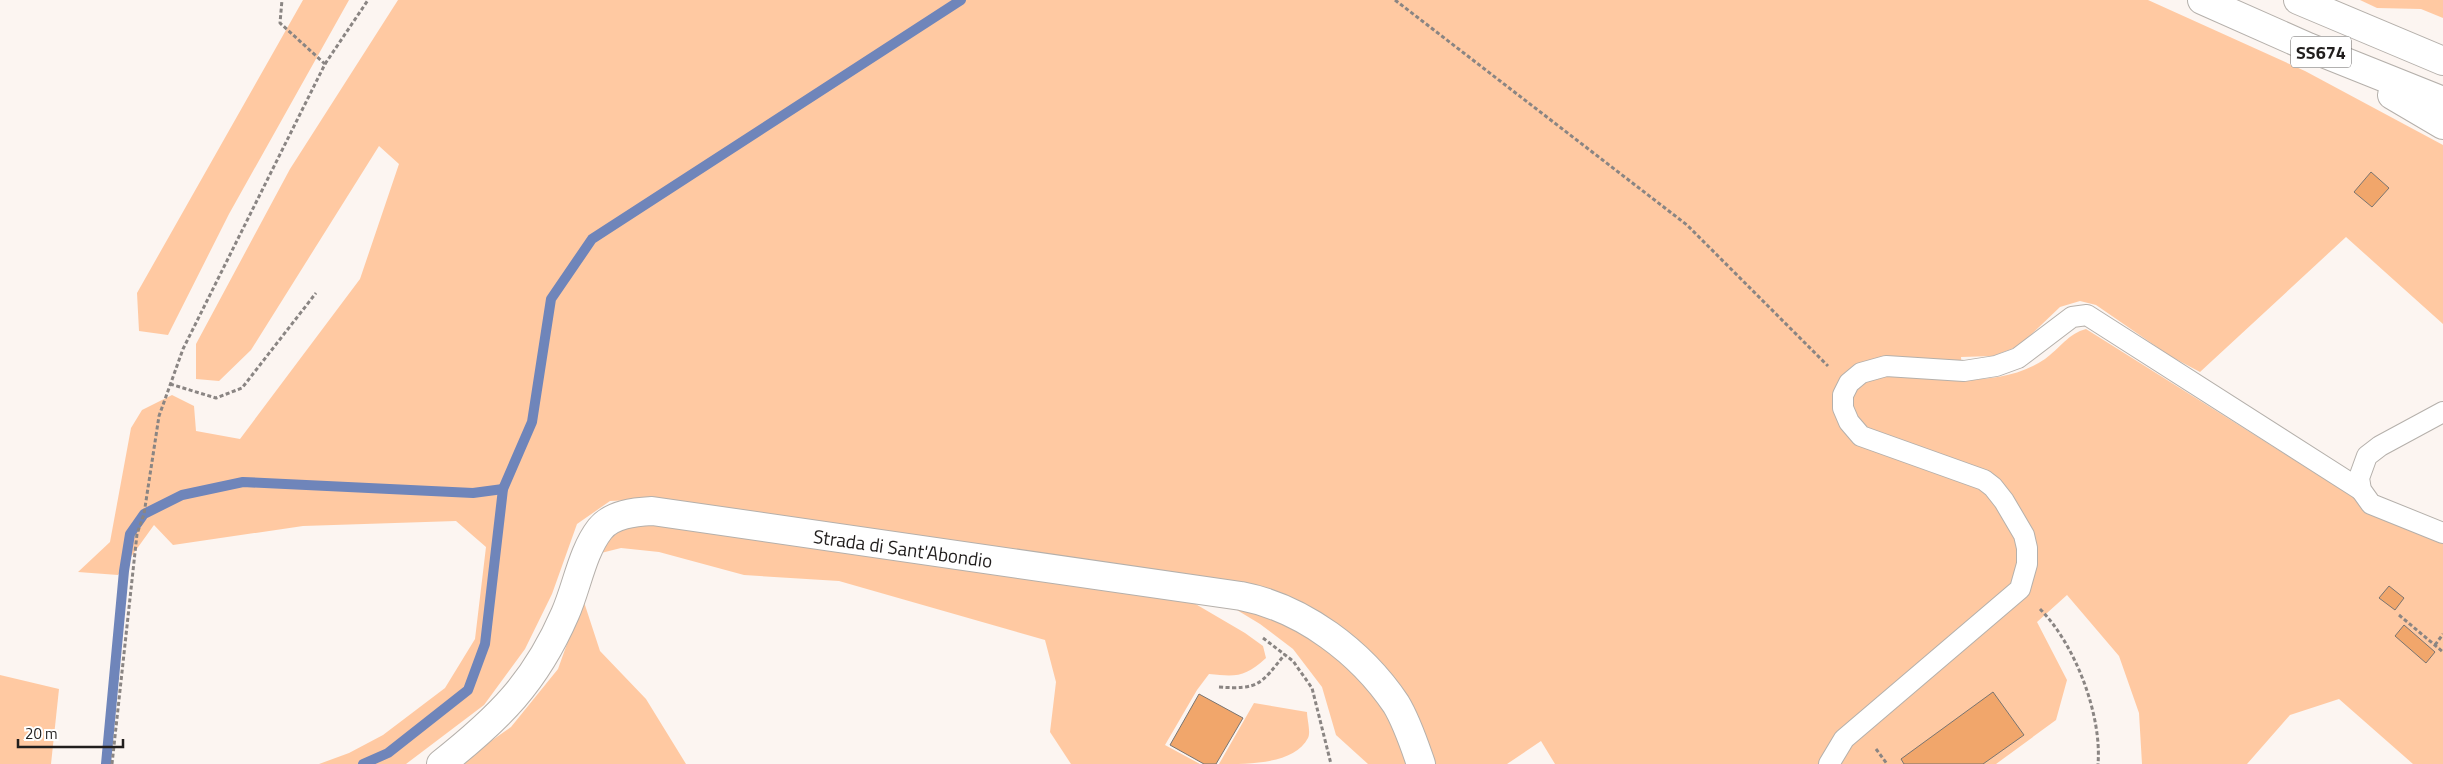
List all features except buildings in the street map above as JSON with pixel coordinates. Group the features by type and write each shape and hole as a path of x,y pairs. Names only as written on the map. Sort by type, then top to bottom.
{"main road":[{"name":"SS674","path":"2202,0 2308,47 2443,101"},
{"name":"SS674","path":"2298,0 2443,61"},
{"path":"2354,25 2443,54"},
{"path":"2308,47 2443,125"},
{"name":"Strada di Sant'Abondio","path":"441,764 473,739 511,703 540,664 559,628 591,545 601,528 618,517 652,511 1241,596 1274,604 1293,613 1335,640 1371,672 1396,705 1422,764"}],"lane":[{"path":"1829,764 1844,739 2020,589 2027,564 2027,548 2024,535 2004,501 1993,487 1984,480 1878,444 1860,436 1848,422 1843,408 1843,395 1849,383 1861,373 1886,366 1964,370 1996,366 2018,358 2072,317 2087,315 2361,490 2371,504 2443,533"},
{"path":"2361,490 2359,478 2367,456 2380,446 2443,412"}],"path":[{"path":"282,0 280,22 325,64"},
{"path":"112,764 137,534 144,514 158,416 183,348 325,64 368,0"},
{"path":"1395,0 1687,225 1830,367 1843,395"},
{"path":"170,384 216,398 242,388 316,293"},
{"path":"2020,589 2051,622 2067,646 2085,682 2099,749 2098,764"},
{"path":"2399,615 2443,652"},
{"path":"1257,633 1293,661 1312,688 1331,764"},
{"path":"2435,645 2443,634"},
{"path":"1219,687 1243,689 1264,680 1285,654"}],"shaded area":[{"path":"303,0 349,0 229,214 168,335 139,331 137,293"},
{"path":"398,0 2148,0 2305,71 2443,145 2443,324 2346,237 2200,372 2170,356 2096,305 2080,301 2060,307 2019,346 1993,356 1961,357 1963,380 2005,376 2026,369 2045,359 2074,334 2086,329 2326,480 2443,542 2443,764 2413,764 2339,699 2290,715 2247,764 2142,764 2139,713 2119,656 2067,595 2037,622 2067,680 2056,720 1996,764 1555,764 1541,741 1507,764 1430,764 1315,612 1296,600 1273,592 655,499 610,501 577,524 552,594 525,649 484,705 406,764 319,764 349,753 383,735 445,688 475,639 486,547 456,521 303,526 173,545 154,525 118,575 78,572 110,542 131,428 142,410 172,395 194,406 196,431 240,439 360,279 399,164 379,146 251,350 219,381 196,379 196,344 290,169"},
{"path":"2360,0 2443,0 2443,18 2421,9 2377,8"},
{"path":"655,522 1175,592 1245,633 1263,646 1266,658 1252,669 1240,674 1209,674 1197,690 1165,745 1200,764 1071,764 1050,732 1056,682 1045,640 839,581 744,575 659,552 621,548 601,553 611,538 623,530"},
{"path":"583,599 600,651 646,699 686,764 458,764 511,727 558,669"},
{"path":"1230,601 1303,631 1376,692 1413,764 1368,764 1336,735 1322,687 1293,649 1260,624 1227,604"},
{"path":"0,675 59,689 51,764 0,764"},
{"path":"1254,703 1307,712 1308,738 1302,747 1282,758 1257,763 1219,764"}],"waterway":[{"path":"363,764 388,753 468,690 485,644 503,489 532,422 551,299 592,239 961,0"},
{"path":"106,764 124,571 130,534 144,514 182,495 243,482 473,493 503,489"}]}
